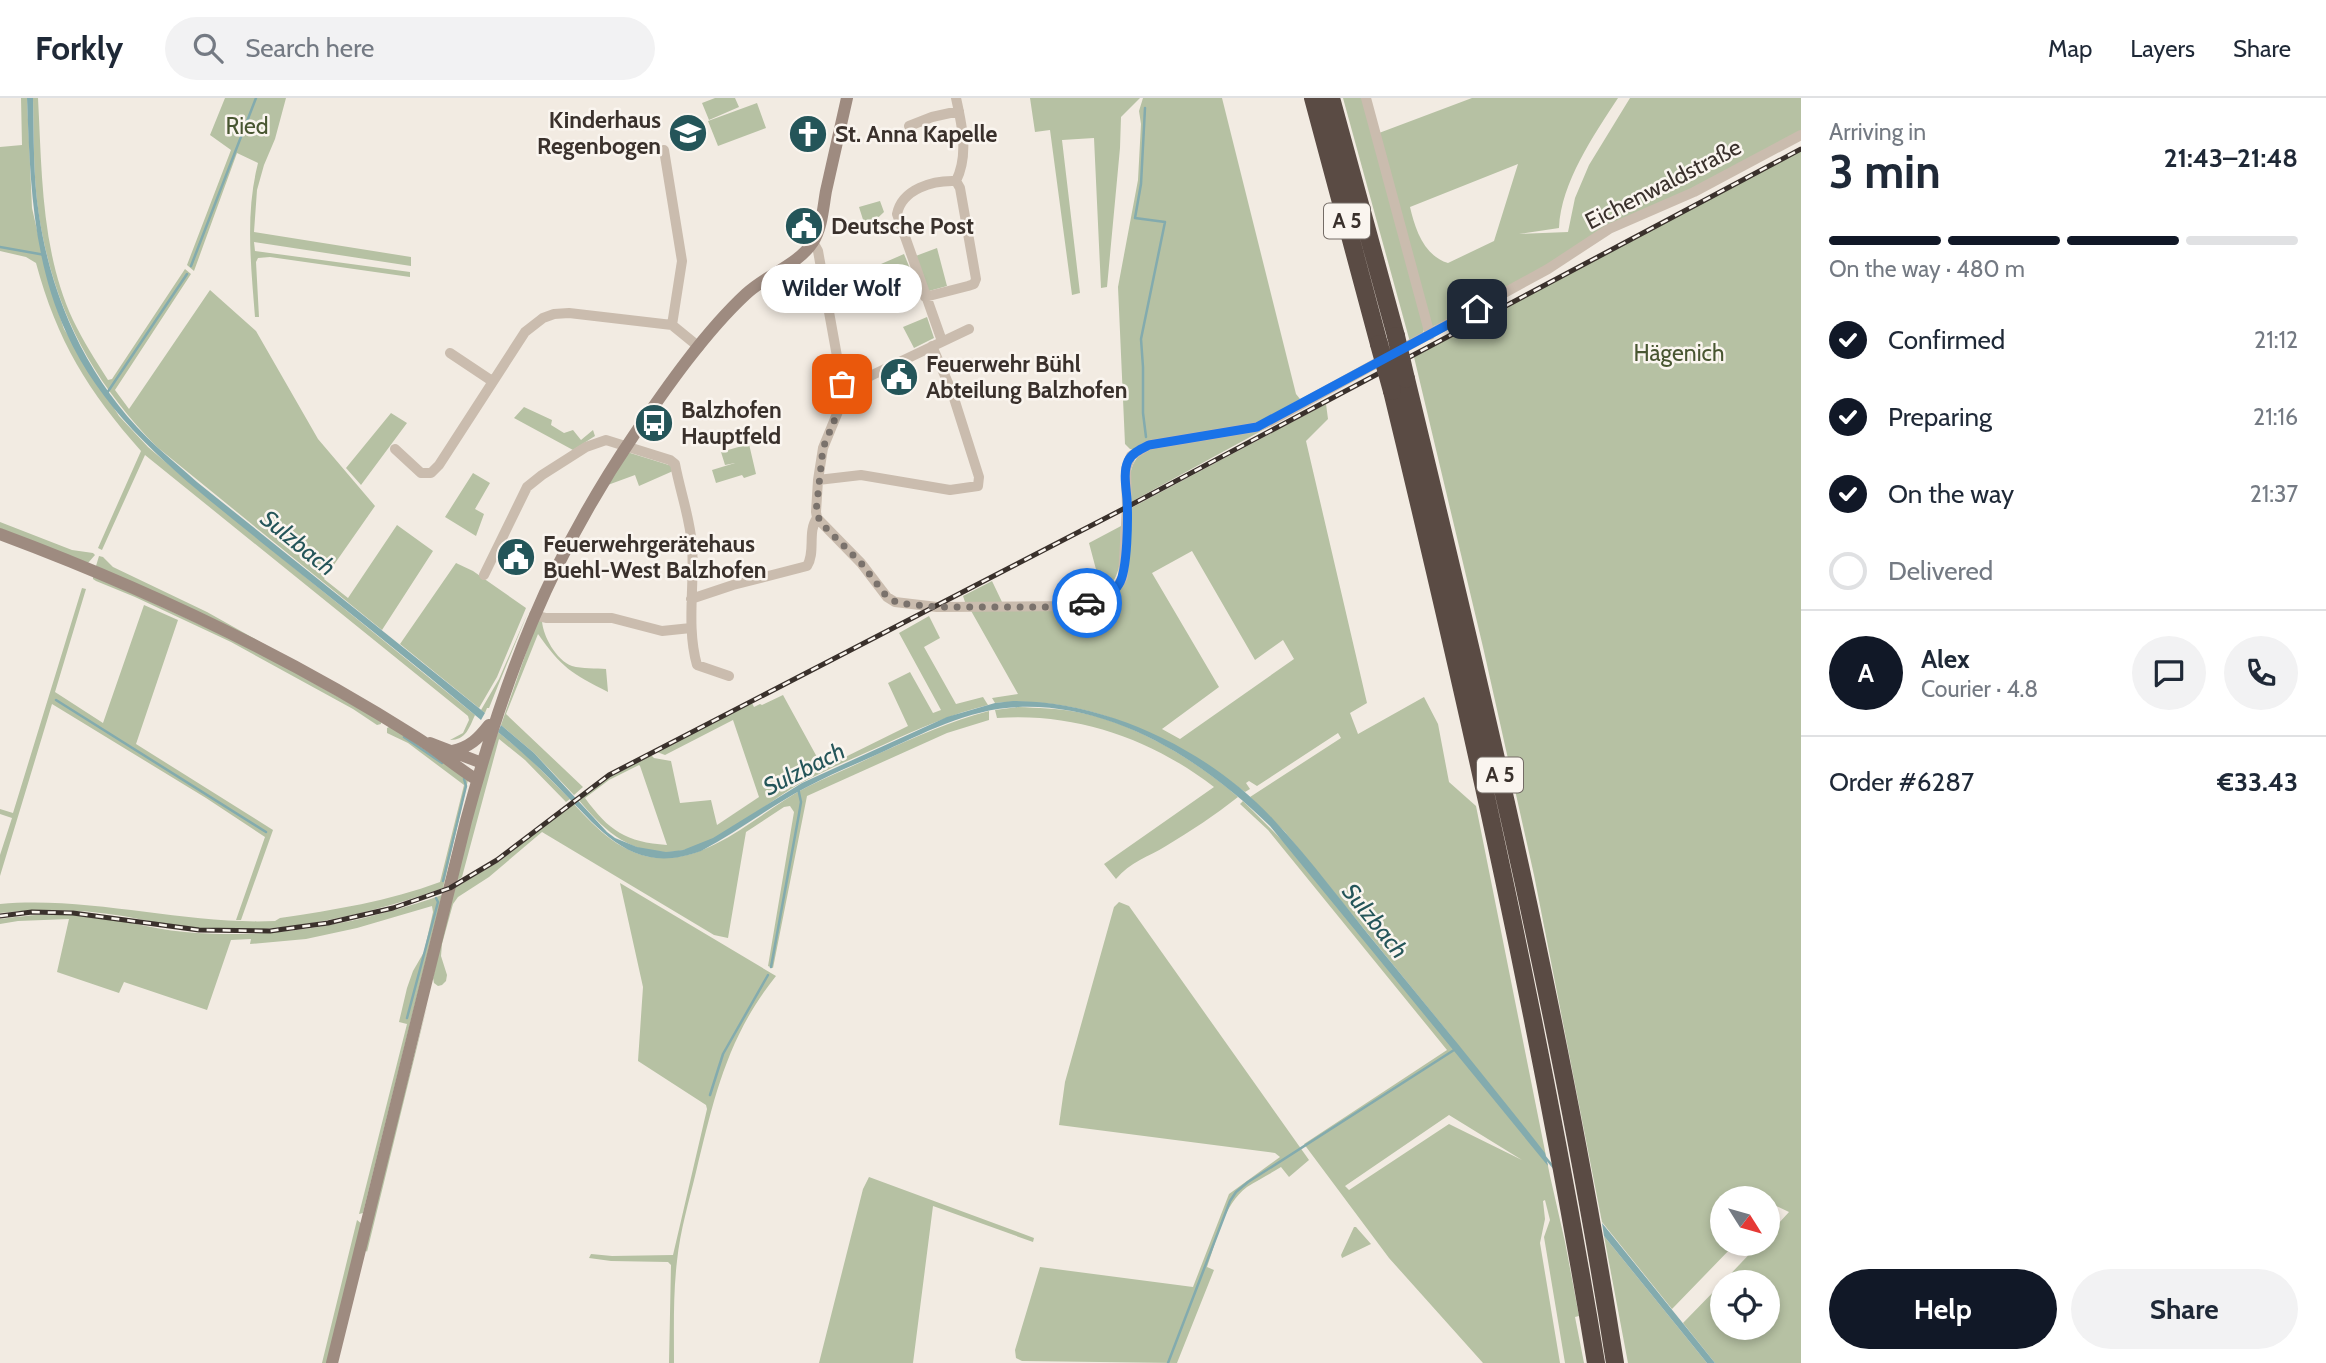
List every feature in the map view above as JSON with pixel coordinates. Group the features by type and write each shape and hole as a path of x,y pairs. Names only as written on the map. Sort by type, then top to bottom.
{"highway":[{"name":"A 5","path":"1313,98 1392,391 1473,734 1561,1157 1596,1363"},
{"name":"A 5","path":"1331,98 1396,336 1499,769 1584,1175 1615,1363"}],"street":[{"path":"332,1363 488,731 521,646 566,547 585,511 626,447 699,347 747,292 802,254 813,242 847,98"},
{"path":"925,297 974,284 976,279 956,181 962,166 964,149 956,98"},
{"path":"1366,98 1430,335"},
{"path":"909,126 959,111"},
{"name":"Eichenwaldstraße","path":"817,518 861,563 884,594 895,602 937,607 1046,607 1087,603 1108,595 1123,577 1128,507 1126,469 1134,453 1149,445 1257,427 1548,270 1609,229 1694,192 1801,135"},
{"path":"664,150 682,261 672,325"},
{"path":"818,481 861,475 950,490 978,486 979,477 897,210 912,190 946,180 956,181"},
{"path":"691,599 733,584 807,566 811,559 823,448 839,409 842,384 818,251 813,242"},
{"path":"395,449 421,473 431,473 450,450 525,332 537,321 549,316 569,313 672,325 699,347"},
{"path":"842,384 866,378 970,330"},
{"path":"450,353 492,382"},
{"path":"484,575 523,494 533,481 598,441 606,440 670,460 675,464 692,543 691,628 697,665 729,676"},
{"path":"0,534 91,569 196,616 269,653 419,739 477,780"},
{"path":"534,615 545,618 612,618 662,631 691,628"},
{"path":"452,751 466,748 488,731"},
{"path":"419,739 482,763"}],"green space":[{"path":"21,98 27,98 32,208 50,287 64,329 119,416 148,447 197,489 475,715 463,736 450,740 463,733 468,716 145,455 102,550 98,548 141,451 105,407 76,364 54,317 36,263 26,257 0,251 0,147 22,145"},
{"path":"33,98 38,98 45,211 62,294 85,343 108,380 112,379 185,269 191,274 115,390 129,409 210,290 256,331 318,439 375,506 324,579 348,598 397,525 433,551 382,630 157,447 113,396 95,369 66,312 54,282 46,250 36,187"},
{"name":"Ried","path":"225,98 286,98 257,190 254,232 411,257 411,266 254,242 255,251 410,272 410,277 270,257 258,258 259,317 255,317 250,220 258,163 237,153 194,271 187,265 231,150 210,135"},
{"path":"715,98 735,98 739,107 709,120 702,103"},
{"path":"1030,98 1140,98 1121,117 1107,287 1101,288 1094,138 1062,140 1080,293 1072,295 1050,130 1035,132"},
{"path":"1143,98 1222,98 1296,394 1300,399 1257,425 1134,450 1125,444 1118,287 1138,180 1141,124 1139,111"},
{"path":"1343,98 1363,98 1379,133 1472,98 1618,98 1589,143 1572,176 1561,211 1559,228 1519,234 1568,232 1575,198 1589,165 1630,98 1801,98 1801,131 1561,257 1456,319 1424,329 1423,333 1410,342","holes":["1518,164 1494,241 1448,263 1433,254 1422,241 1410,207"]},
{"path":"757,103 766,128 718,146 708,121"},
{"name":"Hägenich","path":"1801,150 1801,1363 1715,1363 1683,1323 1710,1295 1710,1340 1780,1340 1780,1270 1734,1270 1747,1256 1780,1256 1780,1222 1789,1212 1780,1208 1780,1186 1710,1186 1710,1256 1723,1256 1672,1309 1602,1222 1534,875 1414,357"},
{"path":"880,201 884,212 866,229 859,207"},
{"path":"937,248 947,286 929,291 913,257"},
{"path":"904,254 913,276 889,285 881,264"},
{"path":"856,278 860,296 830,302 828,281"},
{"path":"927,317 934,338 914,348 903,327"},
{"path":"1326,404 1328,419 1306,441 1367,703 1350,713 1358,734 1424,697 1438,724 1449,782 1476,806 1565,1242 1579,1316 1575,1317 1584,1363 1565,1363 1544,1237 1550,1220 1545,1200 1545,1219 1540,1243 1560,1363 1483,1363 1389,1258 1304,1144 1447,1050 1268,830 1240,804 1243,801 1287,845 1456,1042 1285,832 1250,797 1341,738 1338,733 1257,786 1249,781 1246,783 1250,789 1245,792 1188,754 1128,724 1063,706 1029,702 995,703 992,698 1018,694 970,609 1105,600 1127,572 1131,508","holes":["1192,551 1255,660 1283,640 1294,659 1180,739 1162,729 1219,687 1152,573","1449,1115 1522,1160 1449,1124 1349,1190 1345,1186"]},
{"path":"524,407 552,420 551,425 564,433 573,430 581,440 593,430 595,436 573,450 514,418"},
{"path":"391,413 407,423 361,485 346,468"},
{"path":"1274,424 1131,502 1132,467 1146,449"},
{"path":"749,444 756,474 716,483 712,470 735,463 725,465 721,452"},
{"path":"627,452 672,466 673,471 639,486 635,475 605,486"},
{"path":"473,473 490,483 475,509 484,514 476,536 445,517"},
{"path":"0,522 72,550 95,555 88,563 0,530"},
{"path":"1121,526 1118,571 1115,579 1102,592 1089,543"},
{"path":"99,556 113,567 207,612 385,712 96,566"},
{"path":"456,563 473,571 526,608 497,677 479,708 400,644"},
{"path":"93,575 257,651 381,721 381,724 377,725 231,642 96,581"},
{"path":"992,581 1002,602 965,602 963,596"},
{"path":"82,588 86,589 55,692 103,723 144,605 178,620 136,744 273,830 241,920 236,920 265,837 52,704 0,876 0,855 12,818 0,814 0,809 13,813"},
{"path":"528,612 485,713 481,710 499,679"},
{"path":"929,616 940,638 924,647 956,704 983,697 988,705 935,722 821,773 786,792 736,826 700,845 683,850 651,851 626,843 605,828 578,799 609,778 651,755 671,761 680,803 711,800 717,825 759,797 733,720 665,755 657,752 752,703 754,707 762,705 783,695 823,768 908,726 888,683 910,672 933,713 941,710 899,633","holes":["640,766 667,845 640,841 620,833 602,819 585,798 609,780"]},
{"path":"537,621 542,621 551,647 566,663 580,668 606,669 608,692 568,669 538,634 506,714 583,787 574,795 534,753 501,725"},
{"path":"1018,707 1070,711 1120,724 1183,756 1238,797 1185,835 1133,864 1116,879 1104,864 1214,787 1165,755 1112,732 1055,720 997,718 995,710"},
{"path":"989,711 989,720 947,733 807,796 773,968 768,966 794,812 790,806 784,807 746,832 728,938 714,935 542,832 489,877 458,897 453,904 442,944 441,956 447,975 446,981 438,986 434,983 453,889 500,861 573,803 611,840 622,847 647,856 681,856 719,842 816,783 933,730"},
{"path":"391,726 468,780 443,888 353,915 258,929 197,929 77,911 0,913 0,904 35,903 103,907 206,919 275,921 381,900 440,882 464,785 408,743 387,733 387,728"},
{"path":"498,732 526,755 570,799 566,802 525,760 499,739 462,877 455,882 482,779"},
{"path":"620,883 776,976 745,1022 734,1045 709,1119 678,1250 674,1299 674,1363 669,1363 671,1265 668,1262 589,1258 591,1254 673,1255 707,1109 706,1105 638,1061 643,987"},
{"path":"442,895 363,1213 359,1214 407,1024 399,1022 407,988 424,952 432,906 357,928 306,939 250,944 251,939 231,940 207,1010 124,982 119,993 57,972 69,919 0,924 0,919 75,914 185,932 251,934 348,922"},
{"path":"1119,902 1129,906 1309,1160 1289,1177 1281,1167 1247,1187 1232,1203 1207,1267 1214,1270 1177,1363 1022,1361 1016,1358 1015,1350 1040,1267 1193,1287 1229,1194 1280,1157 1275,1153 1059,1125 1065,1082 1114,907"},
{"path":"428,1002 367,1252 364,1248"},
{"path":"869,1177 1034,1238 1033,1242 933,1206 913,1363 819,1363 863,1189"},
{"path":"357,1220 362,1224 328,1363 322,1363"},
{"path":"1354,1227 1371,1244 1342,1258 1341,1255"},
{"path":"1604,1236 1707,1363 1628,1363"}],"water":[{"path":"27,98 33,98 37,201 54,280 78,341 113,397 167,456 485,713 481,720 183,478 129,425 105,397 66,332 46,275 35,217"},
{"path":"995,703 1049,703 1120,720 1187,751 1219,771 1247,794 1301,851 1463,1051 1545,1153 1548,1166 1270,826 1216,779 1187,759 1123,726 1054,708 1018,707 963,717 814,783 701,851 677,857 657,858 638,854 606,835 539,768 498,732 501,725 534,753 615,838 637,847 666,852 683,850 713,838 802,783 947,717"},
{"path":"1602,1223 1715,1363 1707,1363 1604,1236"}],"waterway":[{"path":"191,266 256,98"},
{"path":"1145,108 1141,184 1135,218 1165,222 1141,339 1146,437"},
{"path":"0,247 45,255"},
{"path":"107,393 187,274"},
{"path":"56,700 266,832"},
{"path":"404,737 442,763"},
{"path":"443,881 466,786 464,779"},
{"path":"771,967 801,802 798,788"},
{"path":"407,1018 438,902 436,898"},
{"path":"710,1095 723,1054 768,975"},
{"path":"1168,1363 1230,1201 1236,1192 1454,1050"},
{"name":"Sulzbach","path":"1545,1157 1554,1168"}],"railway":[{"path":"0,916 32,912 73,913 199,930 270,931 328,923 393,908 450,888 497,860 609,775 1127,507 1801,149"}],"way so far":[{"path":"842,384 839,409 823,448 818,481 817,518 861,563 887,597 898,603 937,607 1046,607 1087,603"}],"place":[{"name":"Kinderhaus Regenbogen","path":"688,133"},
{"name":"St. Anna Kapelle","path":"808,134"},
{"name":"Deutsche Post","path":"804,226"},
{"name":"Feuerwehr Bühl Abteilung Balzhofen","path":"899,377"},
{"name":"Wilder Wolf","path":"842,384"},
{"name":"Balzhofen Hauptfeld","path":"654,423"},
{"name":"Feuerwehrgerätehaus Buehl-West Balzhofen","path":"516,557"}],"route":[{"path":"1087,603 1108,595 1123,577 1128,507 1126,469 1134,453 1149,445 1257,427 1269,422 1477,309"}]}
